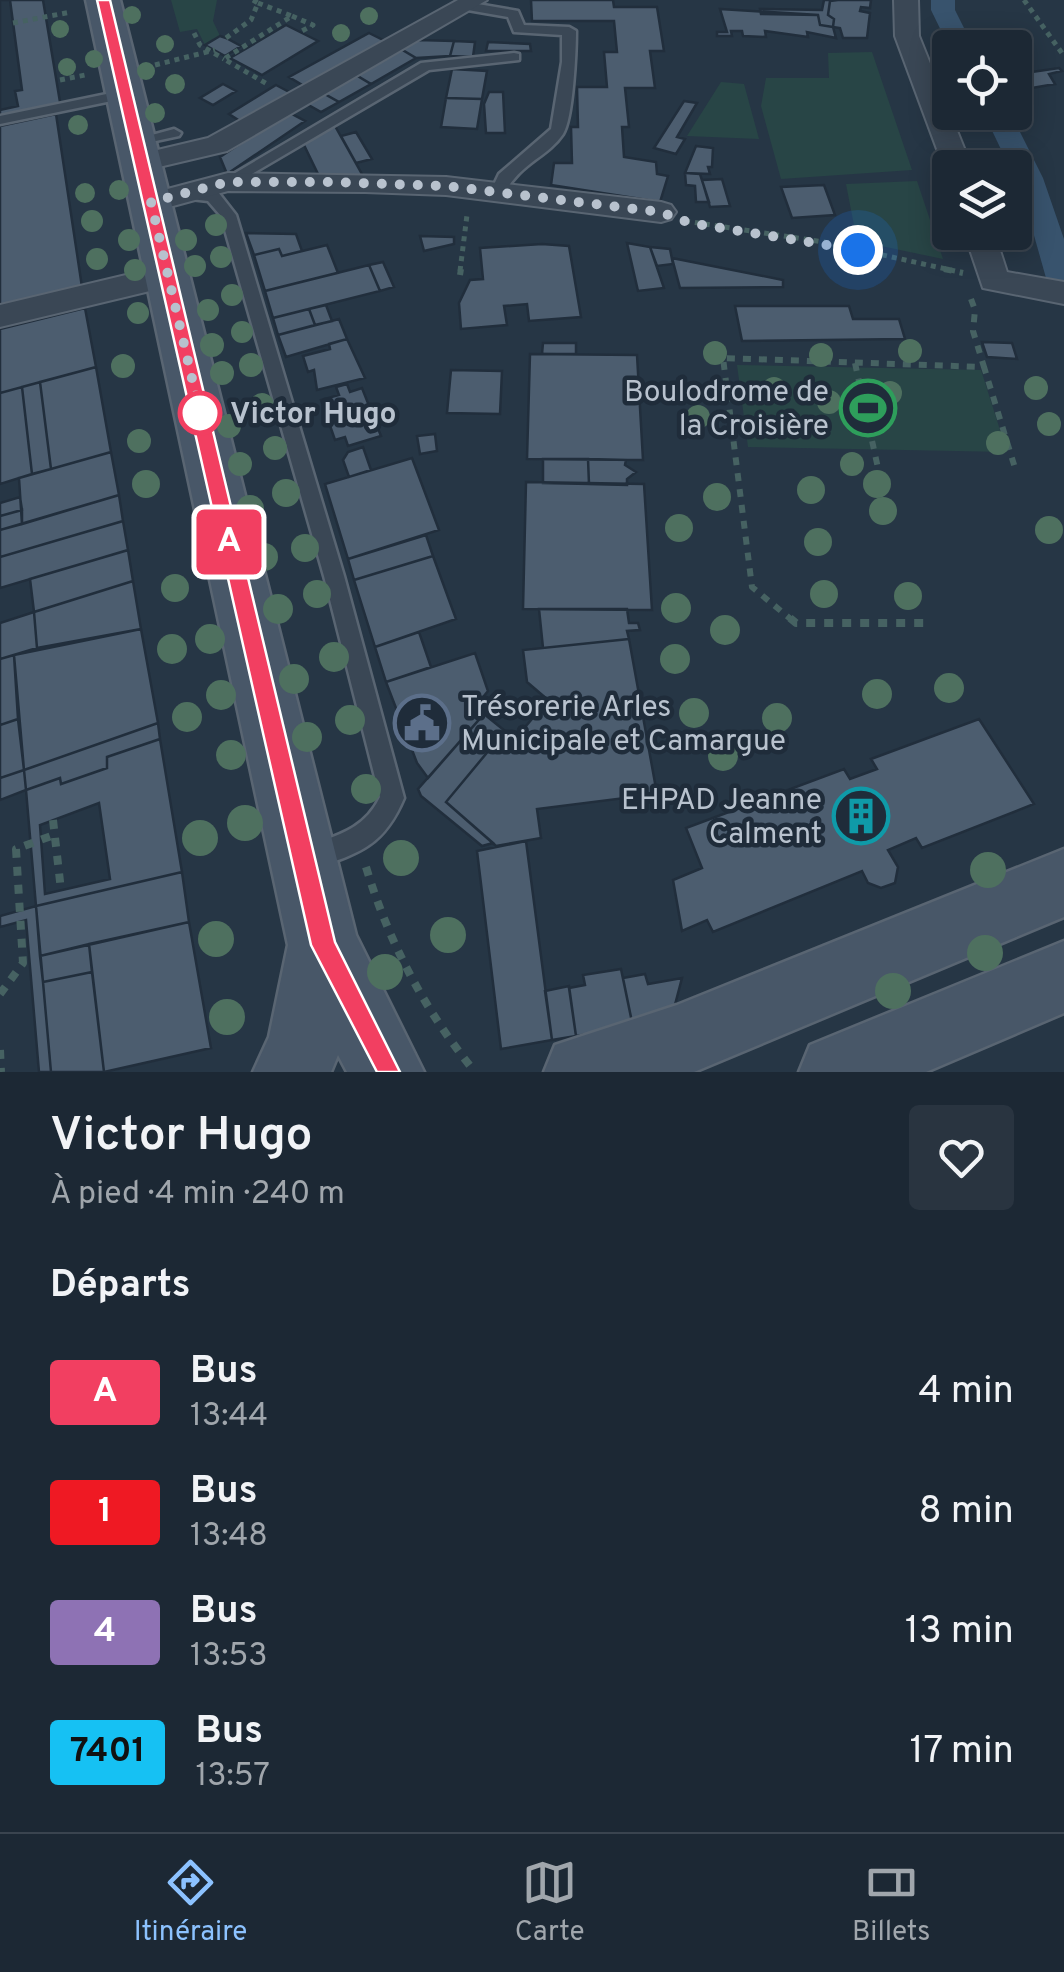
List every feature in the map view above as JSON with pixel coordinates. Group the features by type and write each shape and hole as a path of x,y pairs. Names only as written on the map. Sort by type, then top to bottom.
{"main road":[{"path":"88,6 158,167 168,276 323,945 386,1072"},
{"path":"582,1072 678,1042 1064,883"},
{"path":"291,1072 304,1048 323,945"},
{"path":"837,1072 1064,977"}],"street":[{"path":"906,0 907,36 951,150"},
{"path":"158,167 218,145 470,3"},
{"path":"158,167 228,182 446,186 660,212"},
{"path":"985,250 994,280 1064,293"},
{"path":"0,316 168,276"}],"lane":[{"path":"470,3 513,14 519,29 569,31 570,62 558,131 504,177 498,193"},
{"path":"228,182 426,66 514,57"},
{"path":"0,120 126,94"},
{"path":"158,167 213,196 228,215 334,576 392,798 382,825 358,840 303,860"}],"path":[{"path":"1024,0 1064,56"},
{"path":"226,38 250,22 256,2 313,25 300,32"},
{"path":"13,23 88,6"},
{"path":"224,59 292,16"},
{"path":"194,33 200,46 268,84"},
{"path":"155,65 213,51"},
{"path":"60,80 85,75"},
{"path":"660,212 690,223 824,242 994,280"},
{"path":"460,275 464,234"},
{"path":"994,280 966,286 975,310 973,332 1015,468"},
{"path":"930,622 796,623 752,587 723,358 984,368"},
{"path":"855,363 878,468"},
{"path":"52,820 61,890"},
{"path":"0,994 23,962 16,849 54,836"},
{"path":"370,886 442,1034 474,1072"},
{"path":"0,1050 1,1072"}],"green space":[{"path":"171,0 217,0 213,21 220,36 205,45 197,29 180,32"},
{"path":"872,52 912,170 781,179 761,106 766,78 829,78 828,53"},
{"path":"721,82 744,84 759,139 687,136"},
{"path":"917,181 932,226 932,250 940,250 943,259 857,241 846,184"},
{"name":"Boulodrome de la Croisière","path":"737,365 981,370 1007,452 748,447"}],"building":[{"path":"0,0 10,0 22,90 15,91 18,106 0,110"},
{"path":"0,0 43,0 61,108 0,121"},
{"path":"531,0 613,0 614,7 657,7 664,51 650,51 655,88 625,88 629,127 622,127 624,157 656,162 657,174 668,176 660,202 551,185 554,163 572,163 571,127 578,127 577,87 607,87 604,52 617,52 614,21 532,21"},
{"path":"824,0 838,0 830,1 828,15 834,19 833,27 820,25 818,15 761,14 760,9 822,10"},
{"path":"871,0 870,8 861,7 860,11 870,13 867,38 843,38 840,28 833,27 834,19 828,15 830,1"},
{"path":"720,9 818,15 820,25 833,27 836,38 807,32 808,37 765,31 766,37 743,36 742,31 717,36 717,32 727,32"},
{"path":"286,25 318,41 262,75 230,58"},
{"path":"369,33 385,41 304,86 289,77"},
{"path":"220,36 241,46 225,56 205,45"},
{"path":"418,40 454,41 450,56 416,58 401,49"},
{"path":"454,41 475,42 473,57 450,56"},
{"path":"488,42 530,44 531,51 486,51"},
{"path":"401,49 416,58 371,84 356,75"},
{"path":"1059,68 1062,71 1049,74 1055,84 1032,88 1032,72"},
{"path":"452,69 487,71 482,99 446,98"},
{"path":"356,75 371,84 339,102 323,93"},
{"path":"223,84 236,91 213,105 200,98"},
{"path":"276,85 291,93 243,123 229,114"},
{"path":"489,92 503,92 505,133 486,133 484,104"},
{"path":"323,93 339,102 321,112 305,103"},
{"path":"446,98 482,99 477,129 441,127"},
{"path":"684,101 697,103 677,137 685,139 676,154 654,148"},
{"path":"288,112 305,121 227,174 220,157"},
{"path":"56,114 82,287 0,306 0,126"},
{"path":"335,126 363,176 319,176 303,143"},
{"path":"356,132 372,159 356,163 341,136"},
{"path":"696,146 713,148 710,174 685,173"},
{"path":"685,173 700,174 709,202 696,202 695,186 686,185"},
{"path":"722,179 730,206 710,207 702,180"},
{"path":"824,185 835,215 792,218 781,187"},
{"path":"246,233 296,234 302,251 282,256 279,249 254,255"},
{"path":"420,236 454,237 454,244 424,251"},
{"path":"627,243 650,247 664,288 638,291"},
{"path":"327,245 338,273 265,291 254,255 279,249 282,256"},
{"path":"569,246 581,317 529,321 527,304 504,306 507,325 461,329 459,303 470,280 483,279 480,248"},
{"path":"650,247 670,249 673,264 657,266"},
{"path":"672,258 783,280 783,287 680,288"},
{"path":"383,262 394,287 380,291 369,265"},
{"path":"369,265 380,291 273,318 265,291"},
{"path":"326,305 332,321 315,325 309,309"},
{"path":"735,306 849,306 853,319 899,319 905,339 742,341"},
{"path":"85,308 96,367 0,393 0,329"},
{"path":"309,309 315,325 278,335 273,318"},
{"path":"339,319 347,339 286,357 278,335"},
{"path":"347,339 365,378 317,390 314,370 308,372 303,356 330,349 329,344"},
{"path":"982,342 1012,343 1017,359 987,357"},
{"path":"543,343 576,343 576,354 542,354"},
{"path":"530,354 637,355 643,460 527,459"},
{"path":"96,367 111,452 51,469 40,382"},
{"path":"451,370 502,371 500,414 447,413"},
{"path":"40,382 51,469 32,474 22,387"},
{"path":"347,384 350,392 362,388 381,436 348,446 345,437 335,440 321,400 339,395 336,387"},
{"path":"22,387 32,474 0,484 0,393"},
{"path":"435,434 437,451 420,454 417,436"},
{"path":"363,447 371,470 349,477 343,460 348,452"},
{"path":"111,452 119,495 22,524 19,478"},
{"path":"412,458 439,530 348,559 325,484"},
{"path":"543,459 588,459 589,484 543,483"},
{"path":"588,459 626,460 625,465 636,472 627,479 627,485 589,484"},
{"path":"526,482 644,484 652,610 523,609"},
{"path":"119,495 123,521 0,557 0,530"},
{"path":"20,497 22,510 0,516 0,503"},
{"path":"22,510 22,524 0,530 0,516"},
{"path":"123,521 128,550 0,588 0,557"},
{"path":"426,535 433,556 354,580 348,559"},
{"path":"128,550 133,581 34,612 30,579"},
{"path":"433,556 456,619 375,647 354,580"},
{"path":"133,581 141,629 37,648 34,612"},
{"path":"539,609 627,609 629,623 638,623 640,630 627,631 629,639 543,648"},
{"path":"34,612 37,648 0,659 0,623"},
{"path":"141,629 158,723 24,770 14,655"},
{"path":"419,632 431,667 386,682 375,647"},
{"path":"629,639 657,794 537,809 541,838 496,846 446,802 505,731 515,739 548,700 527,682 523,650"},
{"path":"475,653 488,691 475,707 484,714 428,778 417,763 386,682"},
{"path":"14,655 18,719 0,725 0,659"},
{"path":"484,714 505,731 446,802 493,843 482,846 421,796 418,789"},
{"path":"18,719 24,770 0,778 0,725"},
{"name":"EHPAD Jeanne Calment","path":"979,719 1034,804 922,848 916,838 888,850 898,867 895,883 881,888 868,883 862,871 713,932 707,920 682,931 673,880 702,868 686,828 844,769 850,779 877,769 871,759"},
{"path":"158,723 160,739 107,757 107,768 61,784 60,778 26,790 24,770"},
{"path":"160,739 182,872 36,906 26,790 60,778 61,784 107,768 107,757","holes":["99,803 110,879 45,894 40,825"]},
{"path":"24,770 26,790 0,800 0,778"},
{"path":"526,841 552,1040 501,1049 477,851"},
{"path":"182,872 189,922 40,956 36,906"},
{"path":"36,906 51,1072 39,1072 26,920 0,927 0,916"},
{"path":"189,922 211,1048 104,1072 89,944"},
{"path":"89,944 92,972 43,982 40,956"},
{"path":"621,969 633,1027 576,1036 569,988 585,985 583,975"},
{"path":"92,972 104,1072 51,1072 43,982"},
{"path":"645,974 648,984 682,978 671,1020 633,1027 623,978"},
{"path":"569,986 576,1036 552,1040 545,991"}],"waterway":[{"path":"943,0 943,10 953,30"},
{"path":"1005,130 1029,178 1064,285"}],"bus line":[{"name":"A","path":"103,0 323,945 386,1072"}],"place":[{"name":"Boulodrome de la Croisière","path":"868,408"},
{"name":"Victor Hugo","path":"200,413"},
{"name":"Trésorerie Arles Municipale et Camargue","path":"422,723"},
{"name":"EHPAD Jeanne Calment","path":"861,816"}],"route":[{"path":"200,413 151,202 228,182 446,186 660,212 690,223 858,250"}]}
